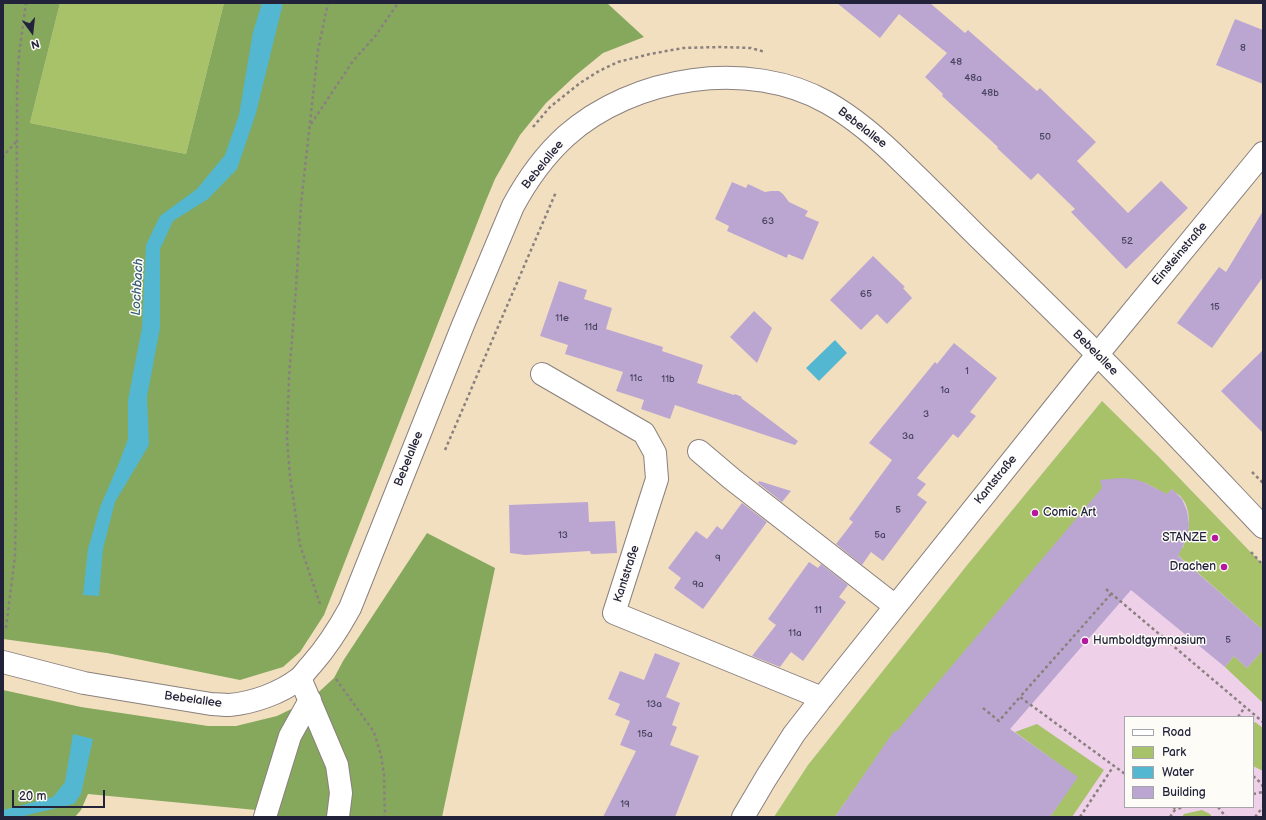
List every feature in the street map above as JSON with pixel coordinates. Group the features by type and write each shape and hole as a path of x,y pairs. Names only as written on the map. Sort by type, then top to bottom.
{"street":[{"name":"Bebelallee","path":"3,662 84,683 211,704 245,703 263,698 300,678 332,639 350,608 463,325 513,206 523,189 550,152 568,135 588,120 631,96 668,84 693,79 724,77 783,85 812,95 829,103 862,126 892,152 1097,354 1263,527"},
{"name":"Einsteinstraße","path":"1097,354 1263,153"},
{"name":"Kantstraße","path":"743,817 794,734 1097,354"},
{"name":"Kantstraße","path":"542,374 644,433 655,453 657,479 614,613 822,698"},
{"path":"699,451 732,479 895,606"},
{"path":"300,678 337,764 341,793 338,817"},
{"path":"265,817 290,736 310,700"}],"path":[{"path":"6,628 15,556 17,87 19,54 26,3"},
{"path":"328,3 318,50 301,204 289,378 287,439 295,518 300,545 332,639"},
{"path":"310,124 353,61 376,35 398,3"},
{"path":"530,130 550,107 580,83 599,71 618,62 683,48 751,48 771,53"},
{"path":"3,158 16,142"},
{"path":"444,452 557,190"},
{"path":"1248,469 1263,483"},
{"path":"1106,589 1263,722"},
{"path":"982,708 999,721 1111,594"},
{"path":"334,678 374,732 381,755 383,768 385,817"},
{"path":"1020,697 1124,773"},
{"path":"1239,716 1245,707"},
{"path":"1080,817 1114,767"},
{"path":"1254,777 1263,787"},
{"path":"1255,817 1263,807"},
{"path":"1170,817 1175,808"},
{"path":"1219,808 1226,817"}],"shaded area":[{"name":"Humboldtgymnasium","path":"1102,401 1162,460 1263,565 1263,817 774,817 808,765 968,564"}],"green space":[{"path":"3,3 60,3 30,123 186,154 224,3 607,3 644,37 603,53 576,75 546,103 520,135 495,179 485,203 324,615 300,652 283,667 240,680 107,653 3,639"},
{"path":"60,3 224,3 186,154 30,123"},
{"path":"1102,401 1159,457 1263,565 1263,630 1173,551 1183,547 1185,541 1189,527 1187,506 1179,495 1172,489 1166,496 1157,489 1143,482 1104,498 912,744 894,732 835,817 774,817 808,765 968,564"},
{"path":"427,533 495,568 442,817 274,817 256,810 88,794 81,810 75,817 3,817 3,690 81,707 208,726 236,726 277,716 310,700 334,678 343,661"},
{"path":"1263,650 1263,703 1225,667 1234,656 1247,668"},
{"path":"1255,722 1263,728 1263,771 1254,766"},
{"path":"1037,724 1104,770 1072,817 1050,817 1077,777 1015,732"},
{"path":"1202,810 1210,814 1212,817 1182,817 1184,814"}],"water":[{"path":"262,3 283,3 256,113 237,169 208,199 173,221 160,249 160,328 147,397 149,445 115,502 103,549 99,596 83,595 88,549 100,507 128,439 128,400 142,328 146,245 160,216 197,189 225,155 239,115 253,32"},
{"path":"835,340 847,353 819,381 806,368"},
{"path":"73,734 93,739 81,794 74,804 19,817 3,817 3,810 53,797 65,782"}],"building":[{"path":"837,3 930,3 965,33 968,30 1037,91 1040,88 1096,142 1077,161 1128,213 1161,181 1188,208 1126,269 1071,212 1075,209 1038,173 1031,180 997,148 998,147 942,96 943,94 925,77 947,53 899,14 880,38"},
{"path":"1235,19 1263,30 1263,84 1216,65"},
{"path":"732,182 746,188 748,184 765,192 779,191 789,202 808,211 805,216 819,222 803,260 788,254 787,258 727,231 729,226 715,219"},
{"path":"1263,211 1263,277 1212,348 1177,323 1219,267 1226,272"},
{"path":"873,256 905,287 903,288 912,298 887,324 877,314 861,330 830,300"},
{"path":"559,281 587,290 584,299 612,308 606,329 663,347 662,351 703,365 697,383 742,397 741,398 798,441 795,445 675,405 670,419 641,409 644,400 616,391 623,372 565,354 568,345 540,336"},
{"path":"754,311 772,328 757,363 730,337"},
{"path":"954,343 997,378 970,412 976,416 958,438 953,434 917,478 926,484 917,495 927,502 883,561 871,552 862,565 836,544 853,522 849,519 892,460 869,443 935,362 937,364"},
{"path":"1263,350 1263,433 1221,391"},
{"path":"1120,478 1133,479 1143,482 1167,494 1172,489 1182,499 1187,511 1189,524 1187,538 1178,556 1263,630 1263,650 1247,668 1234,656 1225,667 1131,590 1010,729 1078,777 1050,817 835,817 894,731 896,732 1102,488 1100,480"},
{"path":"759,481 791,491 782,502 758,483"},
{"path":"588,502 589,522 615,521 617,553 591,554 590,551 525,555 510,553 509,505"},
{"path":"742,503 767,522 703,609 674,588 681,578 668,568 696,531 707,539 717,526 722,530"},
{"path":"809,562 818,568 821,564 848,585 839,597 846,602 803,661 791,652 780,667 752,656 776,625 768,619"},
{"path":"655,653 680,663 666,697 680,703 672,725 677,727 670,745 699,756 675,817 603,817 636,751 620,745 630,721 615,715 620,704 608,699 620,671 644,680"}],"place":[{"name":"Comic Art","path":"1035,513"},
{"name":"STANZE","path":"1215,538"},
{"name":"Drachen","path":"1224,567"},
{"name":"Humboldtgymnasium","path":"1085,641"}],"water label":[{"name":"Lochbach","path":"138,287"}]}
